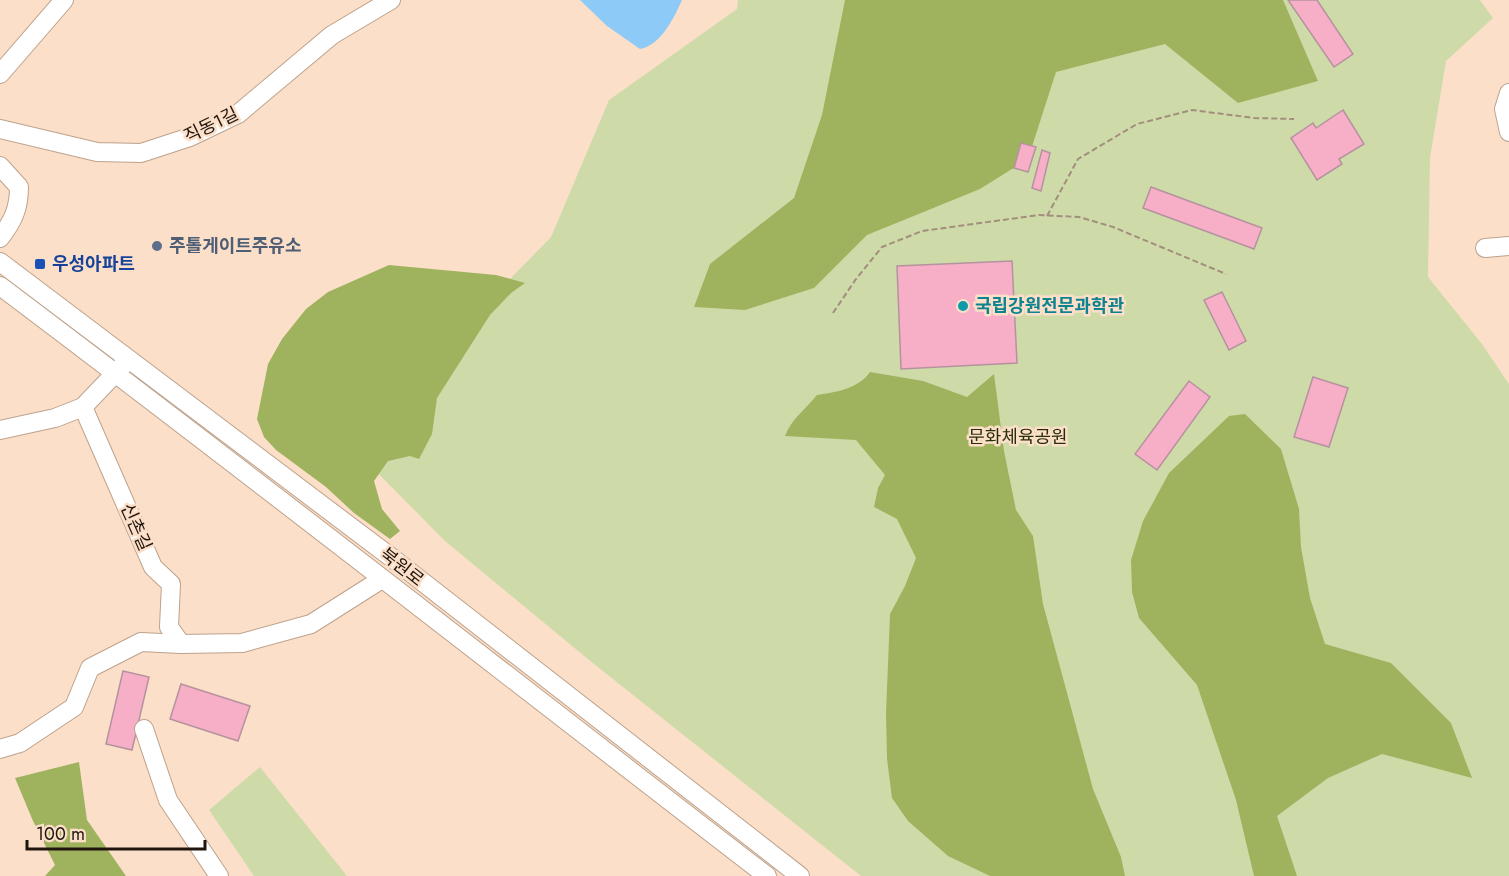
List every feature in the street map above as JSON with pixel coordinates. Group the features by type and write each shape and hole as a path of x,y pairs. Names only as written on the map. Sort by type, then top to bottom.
{"street":[{"path":"0,75 64,0"},
{"name":"직동1길","path":"0,129 97,152 141,153 190,137 238,114 332,35 389,0"},
{"path":"1509,93 1504,109 1509,132"},
{"path":"0,166 19,187 19,205 13,221 0,238"},
{"path":"1485,248 1509,246"},
{"name":"북원로","path":"0,262 263,484 382,579 767,876"},
{"name":"북원로","path":"0,286 122,367 392,558 800,876"},
{"path":"0,430 55,418 83,407 122,367"},
{"name":"신촌길","path":"83,407 153,567 171,584 169,627 181,644"},
{"path":"0,749 20,743 74,707 90,668 141,642 242,643 311,624 382,579"},
{"path":"144,729 168,800 219,876"}],"path":[{"path":"1047,216 1078,159 1137,123 1192,110 1254,118 1294,119"},
{"path":"833,313 856,279 882,248 922,231 1047,216 1079,217 1113,227 1226,274"}],"green space":[{"name":"문화체육공원","path":"738,0 1480,0 1493,18 1446,61 1430,158 1428,277 1482,344 1509,384 1509,876 861,876 589,660 445,541 340,435 509,280 551,237 609,100 737,9"},
{"path":"845,0 1283,0 1318,81 1238,103 1165,44 1056,72 1028,159 980,189 867,235 814,288 745,310 694,307 710,264 794,198 822,115"},
{"path":"389,265 496,275 525,283 511,293 490,315 437,398 432,434 419,459 410,456 388,461 374,481 382,509 400,531 390,539 276,450 264,437 257,419 268,364 282,339 306,309 328,292"},
{"path":"870,372 923,381 967,397 994,374 1004,451 1016,510 1033,536 1043,604 1093,789 1121,857 1125,876 990,876 948,856 908,821 892,798 887,759 886,713 890,614 905,586 916,558 897,519 874,507 878,488 885,475 856,440 785,436 795,419 817,395 853,386"},
{"path":"1245,414 1281,449 1299,509 1301,547 1310,598 1325,644 1391,663 1451,723 1472,778 1382,754 1328,778 1277,816 1297,876 1254,876 1236,800 1197,685 1139,618 1132,592 1131,560 1143,521 1169,473 1229,416"},
{"path":"79,762 87,820 126,876 45,876 55,865 15,778"},
{"path":"260,767 347,876 254,876 209,810"}],"water":[{"path":"580,0 682,0 671,22 660,36 648,46 640,49 607,26"}],"building":[{"path":"1288,0 1317,0 1353,54 1334,67"},
{"path":"1343,110 1364,144 1339,159 1342,164 1317,180 1291,138 1313,123 1316,128"},
{"path":"1021,143 1036,147 1028,172 1014,168"},
{"path":"1042,150 1050,153 1041,191 1032,188"},
{"path":"1151,187 1262,228 1254,249 1143,208"},
{"path":"1012,261 1017,363 901,369 897,266"},
{"path":"1222,292 1246,341 1229,350 1204,300"},
{"path":"1313,377 1348,388 1329,447 1294,437"},
{"path":"1189,381 1210,397 1157,470 1135,454"},
{"path":"123,671 149,677 132,750 106,744"},
{"path":"181,684 250,706 238,741 170,719"}],"place":[{"name":"주톨게이트주유소","path":"157,246"},
{"name":"우성아파트","path":"40,264"},
{"name":"국립강원전문과학관","path":"963,306"}]}
